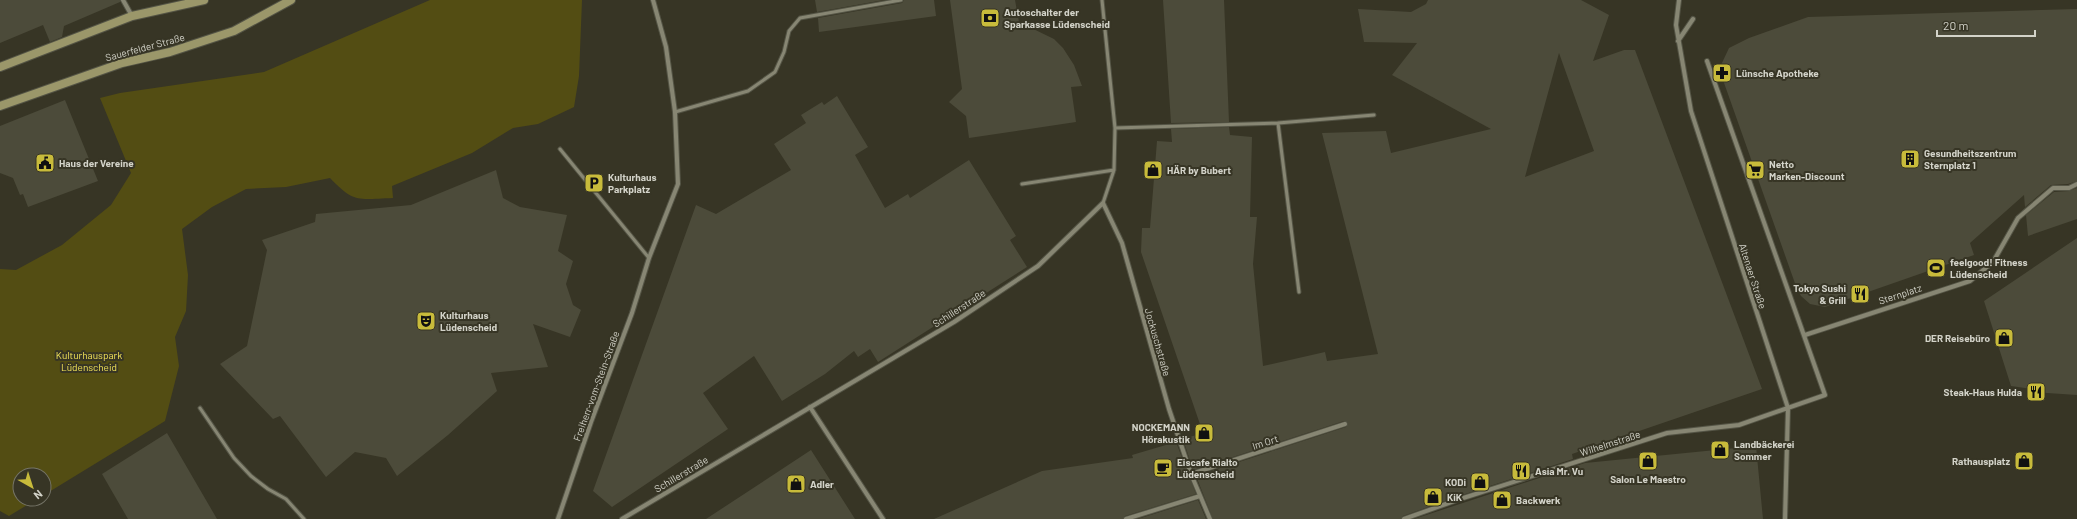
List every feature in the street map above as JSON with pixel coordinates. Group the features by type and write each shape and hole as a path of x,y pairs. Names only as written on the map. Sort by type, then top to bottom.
{"main road":[{"path":"0,67 132,16 204,0"},
{"name":"Sauerfelder Straße","path":"0,106 122,63 170,52 234,31 291,0"}],"street":[{"path":"124,0 132,16"},
{"name":"Freiherr-vom-Stein-Straße","path":"558,519 591,422 632,313 649,258 678,184 675,112 666,47 653,0"},
{"name":"Altenaer Straße","path":"1679,0 1676,25 1691,112 1788,408 1786,519"},
{"path":"1678,41 1693,19"},
{"path":"1707,61 1805,335"},
{"name":"Sternplatz","path":"1805,335 1970,281 1993,262 2018,218 2053,188 2069,188 2077,184"},
{"name":"Schillerstraße","path":"622,519 954,322 1038,266 1103,203"},
{"name":"Jockuschstraße","path":"1103,203 1122,243 1166,401 1191,474 1210,519"},
{"name":"Wilhelmstraße","path":"1404,519 1457,500 1667,433 1739,425 1825,395 1805,335"},
{"path":"810,407 883,519"},
{"name":"Im Ort","path":"1191,474 1345,424"},
{"path":"1126,519 1200,496"}],"lane":[{"path":"675,112 748,91 775,72 784,52 789,31 800,18 901,0"},
{"path":"1102,0 1116,128 1114,170 1103,203"},
{"path":"1116,128 1278,124 1374,115"},
{"path":"1278,124 1298,292"},
{"path":"560,149 649,258"},
{"path":"1022,184 1114,170"},
{"path":"200,408 234,458 268,489 286,499 304,519"}],"green space":[{"name":"Kulturhauspark Lüdenscheid","path":"430,0 582,0 579,76 574,107 538,124 513,128 472,153 392,186 393,198 358,198 345,192 330,178 286,187 246,189 212,207 182,229 188,275 186,311 175,337 179,366 165,421 52,490 52,467 12,467 12,507 24,507 9,516 0,511 0,269 16,270 62,245 111,205 131,173 100,98 120,93 264,72"}],"building":[{"path":"0,0 120,0 120,2 64,26 62,37 50,42 43,25 0,43"},
{"path":"815,0 884,0 817,12"},
{"path":"904,0 934,0 936,16 819,32 818,18 902,3"},
{"path":"950,0 1015,0 1019,22 1054,39 1063,48 1074,65 1082,86 1071,87 1076,122 969,138 966,116 949,102 962,89"},
{"path":"1163,0 1224,0 1229,122 1171,123"},
{"path":"1428,0 1581,0 1609,15 1593,61 1624,50 1635,50 1762,389 1572,454 1573,459 1456,497 1403,516 1401,519 1213,519 1196,476 1346,427 1348,423 1344,421 1193,470 1183,439 1203,433 1141,252 1142,228 1150,228 1157,141 1172,142 1171,129 1229,127 1230,135 1252,137 1250,217 1257,217 1253,264 1263,366 1325,352 1327,361 1378,354 1322,133 1386,131 1391,153 1491,129 1392,75 1417,43 1364,42 1358,9 1411,12 1426,4","holes":["1559,53 1594,151 1525,177"]},
{"name":"Gesundheitszentrum Sternplatz 1","path":"2077,9 2077,181 2068,184 2051,185 2025,207 2024,195 1970,243 1974,255 1825,307 1810,304 1801,296 1797,289 1723,80 1721,65 1729,48 1749,38 1808,17"},
{"path":"837,96 868,147 855,155 885,208 908,194 910,198 969,160 1016,236 1010,240 1027,267 878,362 870,349 858,357 854,351 825,374 782,401 754,356 703,393 728,429 612,507 593,491 696,205 716,214 791,170 774,144 806,123 801,115 822,102 824,105"},
{"name":"Haus der Vereine","path":"65,100 98,181 28,207 23,194 20,195 13,178 0,173 0,126"},
{"name":"Kulturhaus Lüdenscheid","path":"496,170 503,198 520,207 567,215 558,251 573,261 566,284 573,305 581,310 570,337 533,324 548,367 491,373 497,391 448,435 397,476 386,458 355,452 326,477 280,416 273,419 220,364 247,346 267,250 262,240 315,222 316,214 411,205"},
{"path":"2077,188 2077,219 2028,236 2026,215 2054,192 2069,191"},
{"path":"2077,238 2077,395 2032,392 2032,389 2011,386 1984,301"},
{"path":"167,433 217,519 128,519 102,474"},
{"path":"1176,442 1196,494 1125,516 1123,519 934,519 1042,471 1133,458 1132,455"},
{"path":"1756,446 1763,519 1414,519 1585,463"},
{"name":"Adler","path":"811,450 855,519 706,519"},
{"path":"1198,500 1206,519 1138,519"}],"place":[{"name":"Autoschalter der Sparkasse Lüdenscheid","path":"990,18"},
{"name":"Lünsche Apotheke","path":"1722,73"},
{"name":"Gesundheitszentrum Sternplatz 1","path":"1910,159"},
{"name":"Haus der Vereine","path":"45,163"},
{"name":"HÄR by Bubert","path":"1153,170"},
{"name":"Netto Marken-Discount","path":"1755,170"},
{"name":"Kulturhaus Parkplatz","path":"594,183"},
{"name":"feelgood! Fitness Lüdenscheid","path":"1936,268"},
{"name":"Tokyo Sushi & Grill","path":"1860,294"},
{"name":"Kulturhaus Lüdenscheid","path":"426,321"},
{"name":"DER Reisebüro","path":"2004,338"},
{"name":"Steak-Haus Hulda","path":"2036,392"},
{"name":"NOCKEMANN Hörakustik","path":"1204,433"},
{"name":"Landbäckerei Sommer","path":"1720,450"},
{"name":"Salon Le Maestro","path":"1648,461"},
{"name":"Rathausplatz","path":"2024,461"},
{"name":"Eiscafe Rialto Lüdenscheid","path":"1163,468"},
{"name":"Asia Mr. Vu","path":"1521,471"},
{"name":"KODi","path":"1480,482"},
{"name":"Adler","path":"796,484"},
{"name":"KiK","path":"1433,497"},
{"name":"Backwerk","path":"1502,500"}]}
